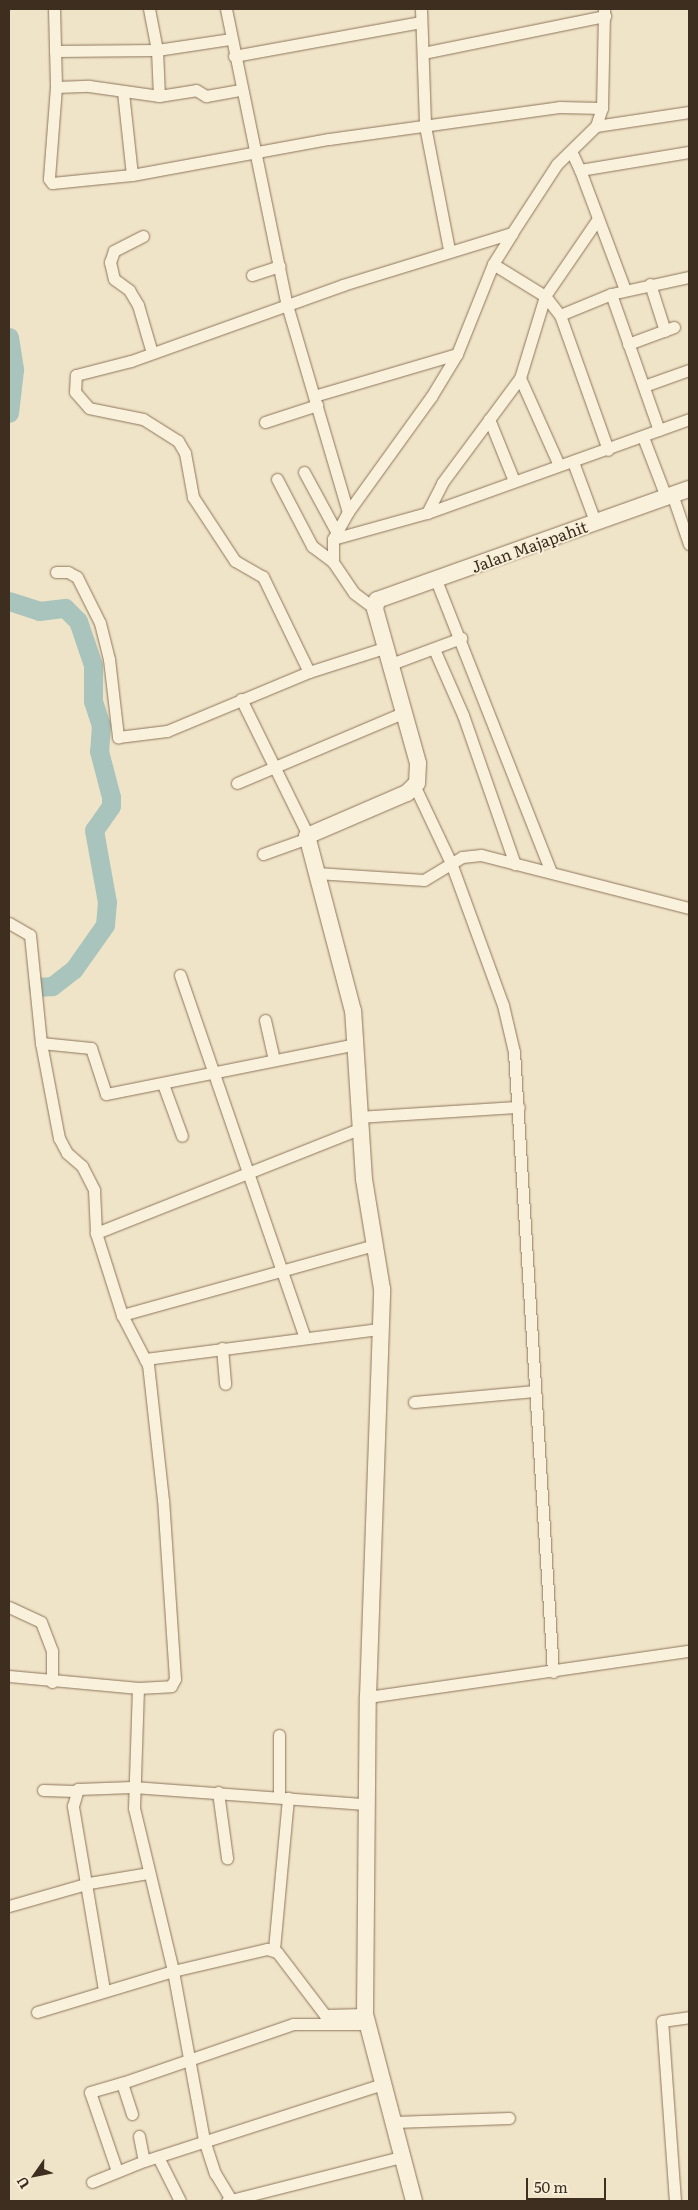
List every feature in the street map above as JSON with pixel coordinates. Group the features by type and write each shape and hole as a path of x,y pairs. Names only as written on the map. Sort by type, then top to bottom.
{"street":[{"path":"54,9 56,87 49,179 52,183 132,175 252,151 559,107 602,108"},
{"path":"149,9 157,50 159,96"},
{"path":"226,9 252,151 280,266 287,305 348,512"},
{"path":"421,9 426,126 449,250"},
{"path":"333,562 335,536 348,512 431,397 457,354 493,264 557,164 596,126 602,108 604,12 423,54"},
{"path":"234,56 421,22"},
{"path":"55,51 157,50 231,39"},
{"path":"56,87 89,86 159,96 196,90 206,96 240,90"},
{"path":"123,92 132,175"},
{"path":"596,126 689,112"},
{"path":"571,151 580,170 597,220 625,290"},
{"path":"580,170 689,152"},
{"path":"427,513 442,483 520,378 545,296 597,220"},
{"path":"309,672 263,577 235,561 193,497 185,453 178,441 143,419 89,408 75,392 76,375 84,370 131,361 449,250 512,233"},
{"path":"143,236 114,251 110,262 114,279 129,290 138,305 152,353"},
{"path":"493,264 545,296 560,315 608,450"},
{"path":"252,276 280,266"},
{"path":"560,315 611,294 689,277"},
{"path":"628,344 669,329 650,284"},
{"path":"611,294 660,430"},
{"path":"265,422 316,401 457,354"},
{"path":"644,386 689,370"},
{"path":"520,378 559,465"},
{"path":"489,419 514,481"},
{"path":"335,536 427,513 559,465 608,450 689,419"},
{"path":"643,437 689,544"},
{"path":"573,462 595,521"},
{"path":"304,472 335,536"},
{"path":"277,479 303,534 333,562 354,592 375,609 418,763 415,787 451,864 503,1005 514,1052 519,1107 553,1672"},
{"name":"Jalan Majapahit","path":"375,609 377,600 689,489"},
{"path":"56,572 68,572 77,577 100,623 109,659 118,737 167,731 309,672 387,647"},
{"path":"436,580 462,638 551,872"},
{"path":"391,664 462,638"},
{"path":"434,649 463,715 515,864"},
{"path":"241,700 308,836 316,873 351,1001 352,1045 359,1123 374,1245 382,1289 378,1329 378,1445 368,1697 365,2019 394,2122 400,2157 414,2201"},
{"path":"237,782 405,712"},
{"path":"263,854 308,836 415,787"},
{"path":"316,873 424,880 451,864 481,854 689,908"},
{"path":"9,923 30,935 37,975 37,1003 41,1043 59,1138 67,1153 82,1166 94,1190 96,1233 122,1315 144,1359 156,1418 175,1679 171,1686 138,1688 52,1682 9,1676"},
{"path":"180,976 304,1336"},
{"path":"266,1020 274,1060"},
{"path":"41,1043 76,1043 91,1048 106,1094 352,1045"},
{"path":"163,1084 182,1136"},
{"path":"96,1233 249,1172 359,1123 519,1107"},
{"path":"122,1315 281,1269 374,1245"},
{"path":"144,1359 304,1336 378,1329"},
{"path":"222,1348 225,1384"},
{"path":"414,1402 535,1391"},
{"path":"9,1607 41,1622 52,1651 52,1682"},
{"path":"368,1697 689,1652"},
{"path":"138,1688 132,1787 149,1873 173,1971 204,2140 215,2173 230,2201 400,2157"},
{"path":"279,1735 284,1796 274,1950 325,2015 365,2019"},
{"path":"44,1790 75,1791 132,1787 284,1796 366,1804"},
{"path":"75,1791 73,1806 89,1883 104,1990"},
{"path":"218,1792 227,1858"},
{"path":"9,1906 89,1883 149,1873"},
{"path":"37,2012 104,1990 173,1971 258,1950 274,1950"},
{"path":"675,2201 662,2021 689,2017"},
{"path":"117,2171 90,2092 189,2063 293,2024 365,2019"},
{"path":"122,2083 132,2114"},
{"path":"92,2182 117,2171 204,2140 382,2084"},
{"path":"394,2122 509,2118"},
{"path":"139,2136 144,2161"},
{"path":"158,2156 180,2201"}],"waterway":[{"path":"9,337 14,370 9,413"},
{"path":"9,601 39,611 65,608 78,621 93,665 93,701 101,725 99,751 111,797 111,806 94,830 107,902 105,925 74,969 52,986 38,987"}]}
